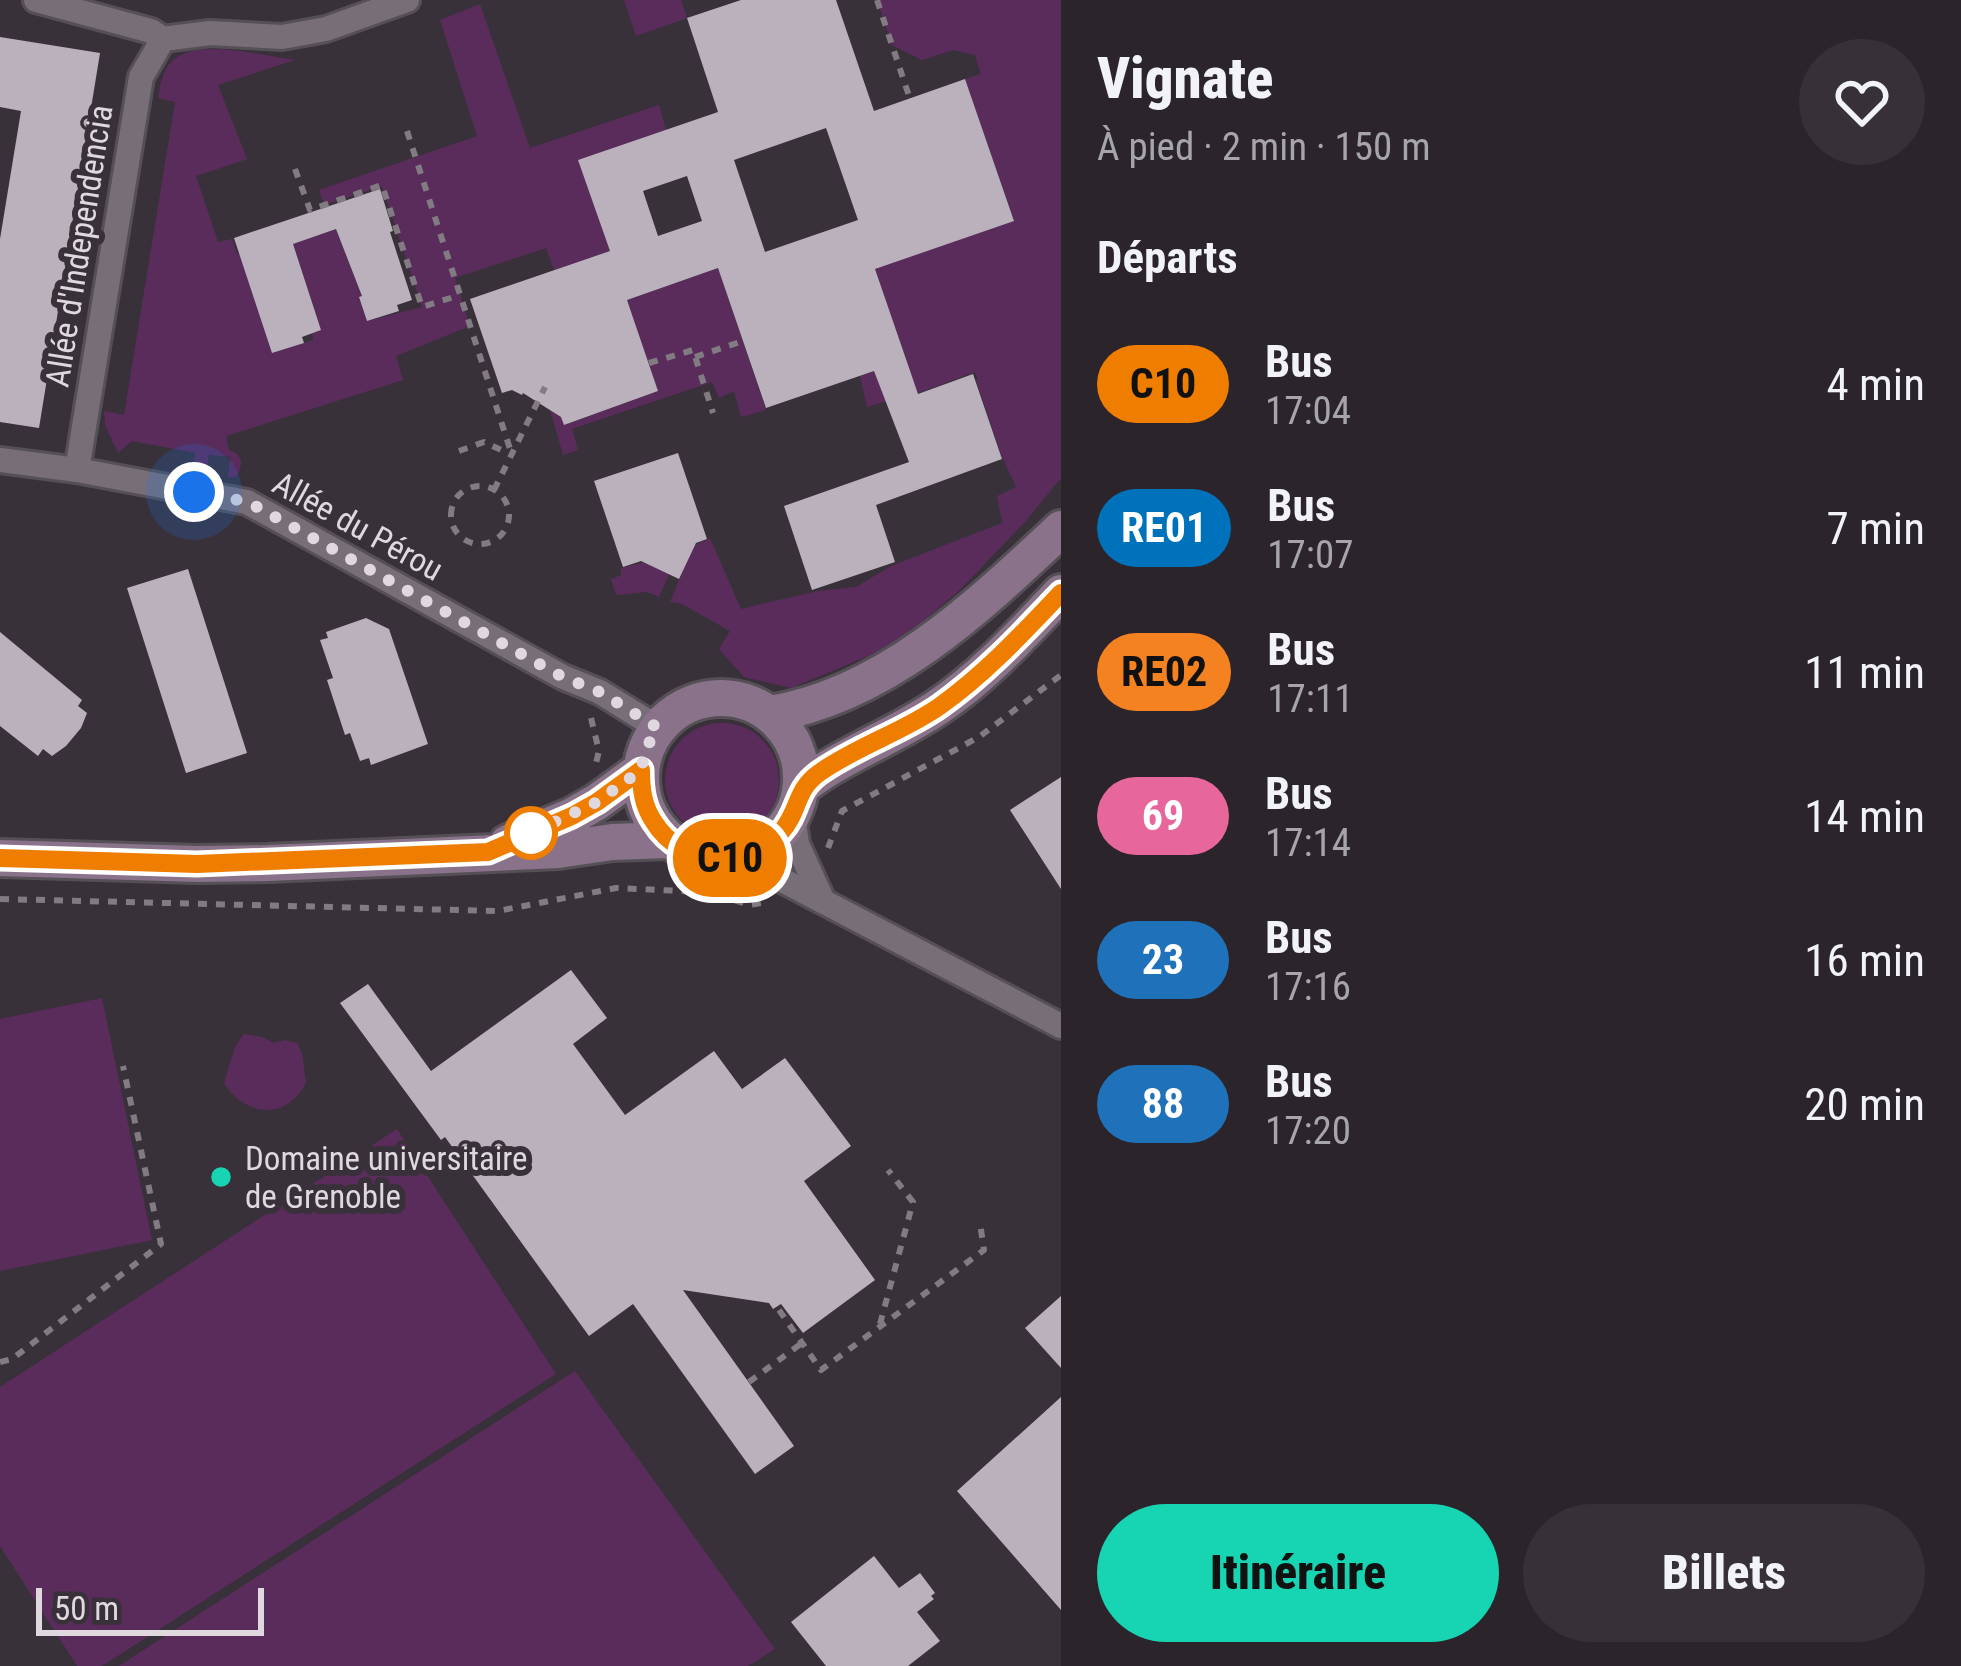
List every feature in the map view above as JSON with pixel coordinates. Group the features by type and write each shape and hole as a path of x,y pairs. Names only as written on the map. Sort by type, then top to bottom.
{"street":[{"path":"36,0 151,31 163,40 210,33 282,38 326,29 407,0"},
{"name":"Allée d'Independencia","path":"76,470 141,76 163,40"},
{"name":"Allée du Pérou","path":"0,460 248,502 658,728"},
{"path":"770,714 849,688 909,659 992,593 1061,529"},
{"path":"725,859 765,846 781,832 797,801 822,771 938,707 1010,647 1061,593"},
{"path":"823,901 796,844 801,766 785,728 742,700 711,698 682,708 658,728 646,748 641,790 656,826 669,840 686,851 760,869 1061,1026"},
{"path":"488,852 572,816 641,770"},
{"path":"0,858 197,864 558,850 669,840"}],"path":[{"path":"877,0 910,99"},
{"path":"407,131 512,455"},
{"path":"296,169 310,209 382,185 422,307 460,295"},
{"path":"695,357 743,341"},
{"path":"649,364 693,350 713,412"},
{"path":"494,490 545,387"},
{"path":"459,451 484,442 512,455"},
{"path":"469,488 494,490 507,505 507,525 494,540 465,540 453,525 455,500 469,488"},
{"path":"826,851 842,811 979,736 1061,675"},
{"path":"0,898 498,911 616,888 683,891 750,905 774,901"},
{"path":"0,1362 12,1359 161,1244 123,1066"},
{"path":"879,1328 914,1202 888,1170"},
{"path":"779,1310 821,1370 984,1250 980,1223"},
{"path":"749,1382 802,1343"}],"shaded area":[{"path":"624,0 681,0 687,18 636,36"},
{"path":"877,0 1061,0 1061,478 960,590 895,645 791,688 744,677 719,649 730,631 670,602 686,563 676,559 659,597 647,592 616,595 611,579 621,575 621,568 680,553 710,538 741,609 856,587 891,566 1002,523 997,496 1016,487 975,372 867,407 860,376 906,359 875,269 1014,220 965,79 981,74 975,55 953,50 922,60 892,45"},
{"path":"480,4 530,148 659,105 666,130 579,160 610,251 554,270 546,248 455,278 470,326 396,356 403,380 226,436 229,450 241,461 236,477 228,478 230,457 209,455 206,475 193,473 195,453 132,441 118,453 104,411 124,415 175,102 158,98 168,66 182,54 213,49 295,60 218,85 247,159 196,176 218,242 232,239 241,254 273,353 313,340 312,333 321,330 293,244 336,229 367,321 422,307 382,186 324,205 319,190 477,136 440,20"},
{"path":"718,268 766,410 741,417 734,391 719,398 712,382 572,429 578,450 563,455 550,410 565,425 658,391 627,300"},
{"path":"722,723 744,727 762,740 775,758 779,780 775,802 762,820 744,833 722,837 700,833 682,820 669,802 665,780 669,758 682,740 700,727"},
{"path":"102,998 152,1240 0,1271 0,1019"},
{"path":"244,1034 274,1043 297,1043 306,1082 289,1103 266,1110 254,1108 224,1083"},
{"path":"397,1129 556,1374 102,1666 77,1666 0,1546 0,1387"},
{"path":"575,1371 775,1649 748,1666 119,1666"}],"building":[{"path":"741,0 836,0 874,111 965,79 1014,221 875,269 918,394 973,374 1002,459 876,505 895,562 812,590 784,506 909,462 874,371 766,408 718,268 627,300 658,391 564,425 561,417 523,393 502,393 470,299 610,251 578,160 718,112 687,18","holes":["826,128 858,220 765,252 734,160","687,176 702,221 658,236 643,191"]},
{"path":"0,37 100,53 39,428 0,422 0,239 21,111 0,107"},
{"path":"380,189 412,300 397,305 399,311 367,321 336,229 293,244 321,330 302,337 304,343 272,353 234,238"},
{"path":"678,453 707,539 696,543 679,579 641,561 623,567 594,481"},
{"path":"188,569 247,753 186,773 127,588"},
{"path":"366,618 389,629 428,744 371,765 369,758 360,761 350,733 345,735 320,640 328,638 326,632"},
{"path":"0,632 82,700 78,706 87,713 81,728 52,756 43,749 38,756 0,726"},
{"path":"1061,777 1061,889 1010,810"},
{"path":"571,970 607,1018 573,1044 625,1115 714,1051 742,1089 785,1058 851,1146 804,1181 875,1280 803,1333 781,1304 773,1309 769,1303 683,1290 794,1446 755,1474 633,1304 589,1336 445,1137 441,1140 340,1003 368,984 431,1071"},
{"path":"1061,1296 1061,1368 1025,1328"},
{"path":"1061,1397 1061,1610 957,1491"},
{"path":"874,1556 899,1588 920,1573 935,1593 917,1612 940,1641 908,1666 826,1666 791,1622"}],"bus line":[{"name":"C10","path":"0,858 197,864 488,852 572,816 641,770 646,808 669,840 705,857 746,855 781,832 793,815 801,787 938,707 1010,647 1061,593"}],"place":[{"name":"Domaine universitaire de Grenoble","path":"221,1177"}],"route":[{"path":"194,492 248,502 658,728 646,748 641,770 597,802 531,833"}]}
